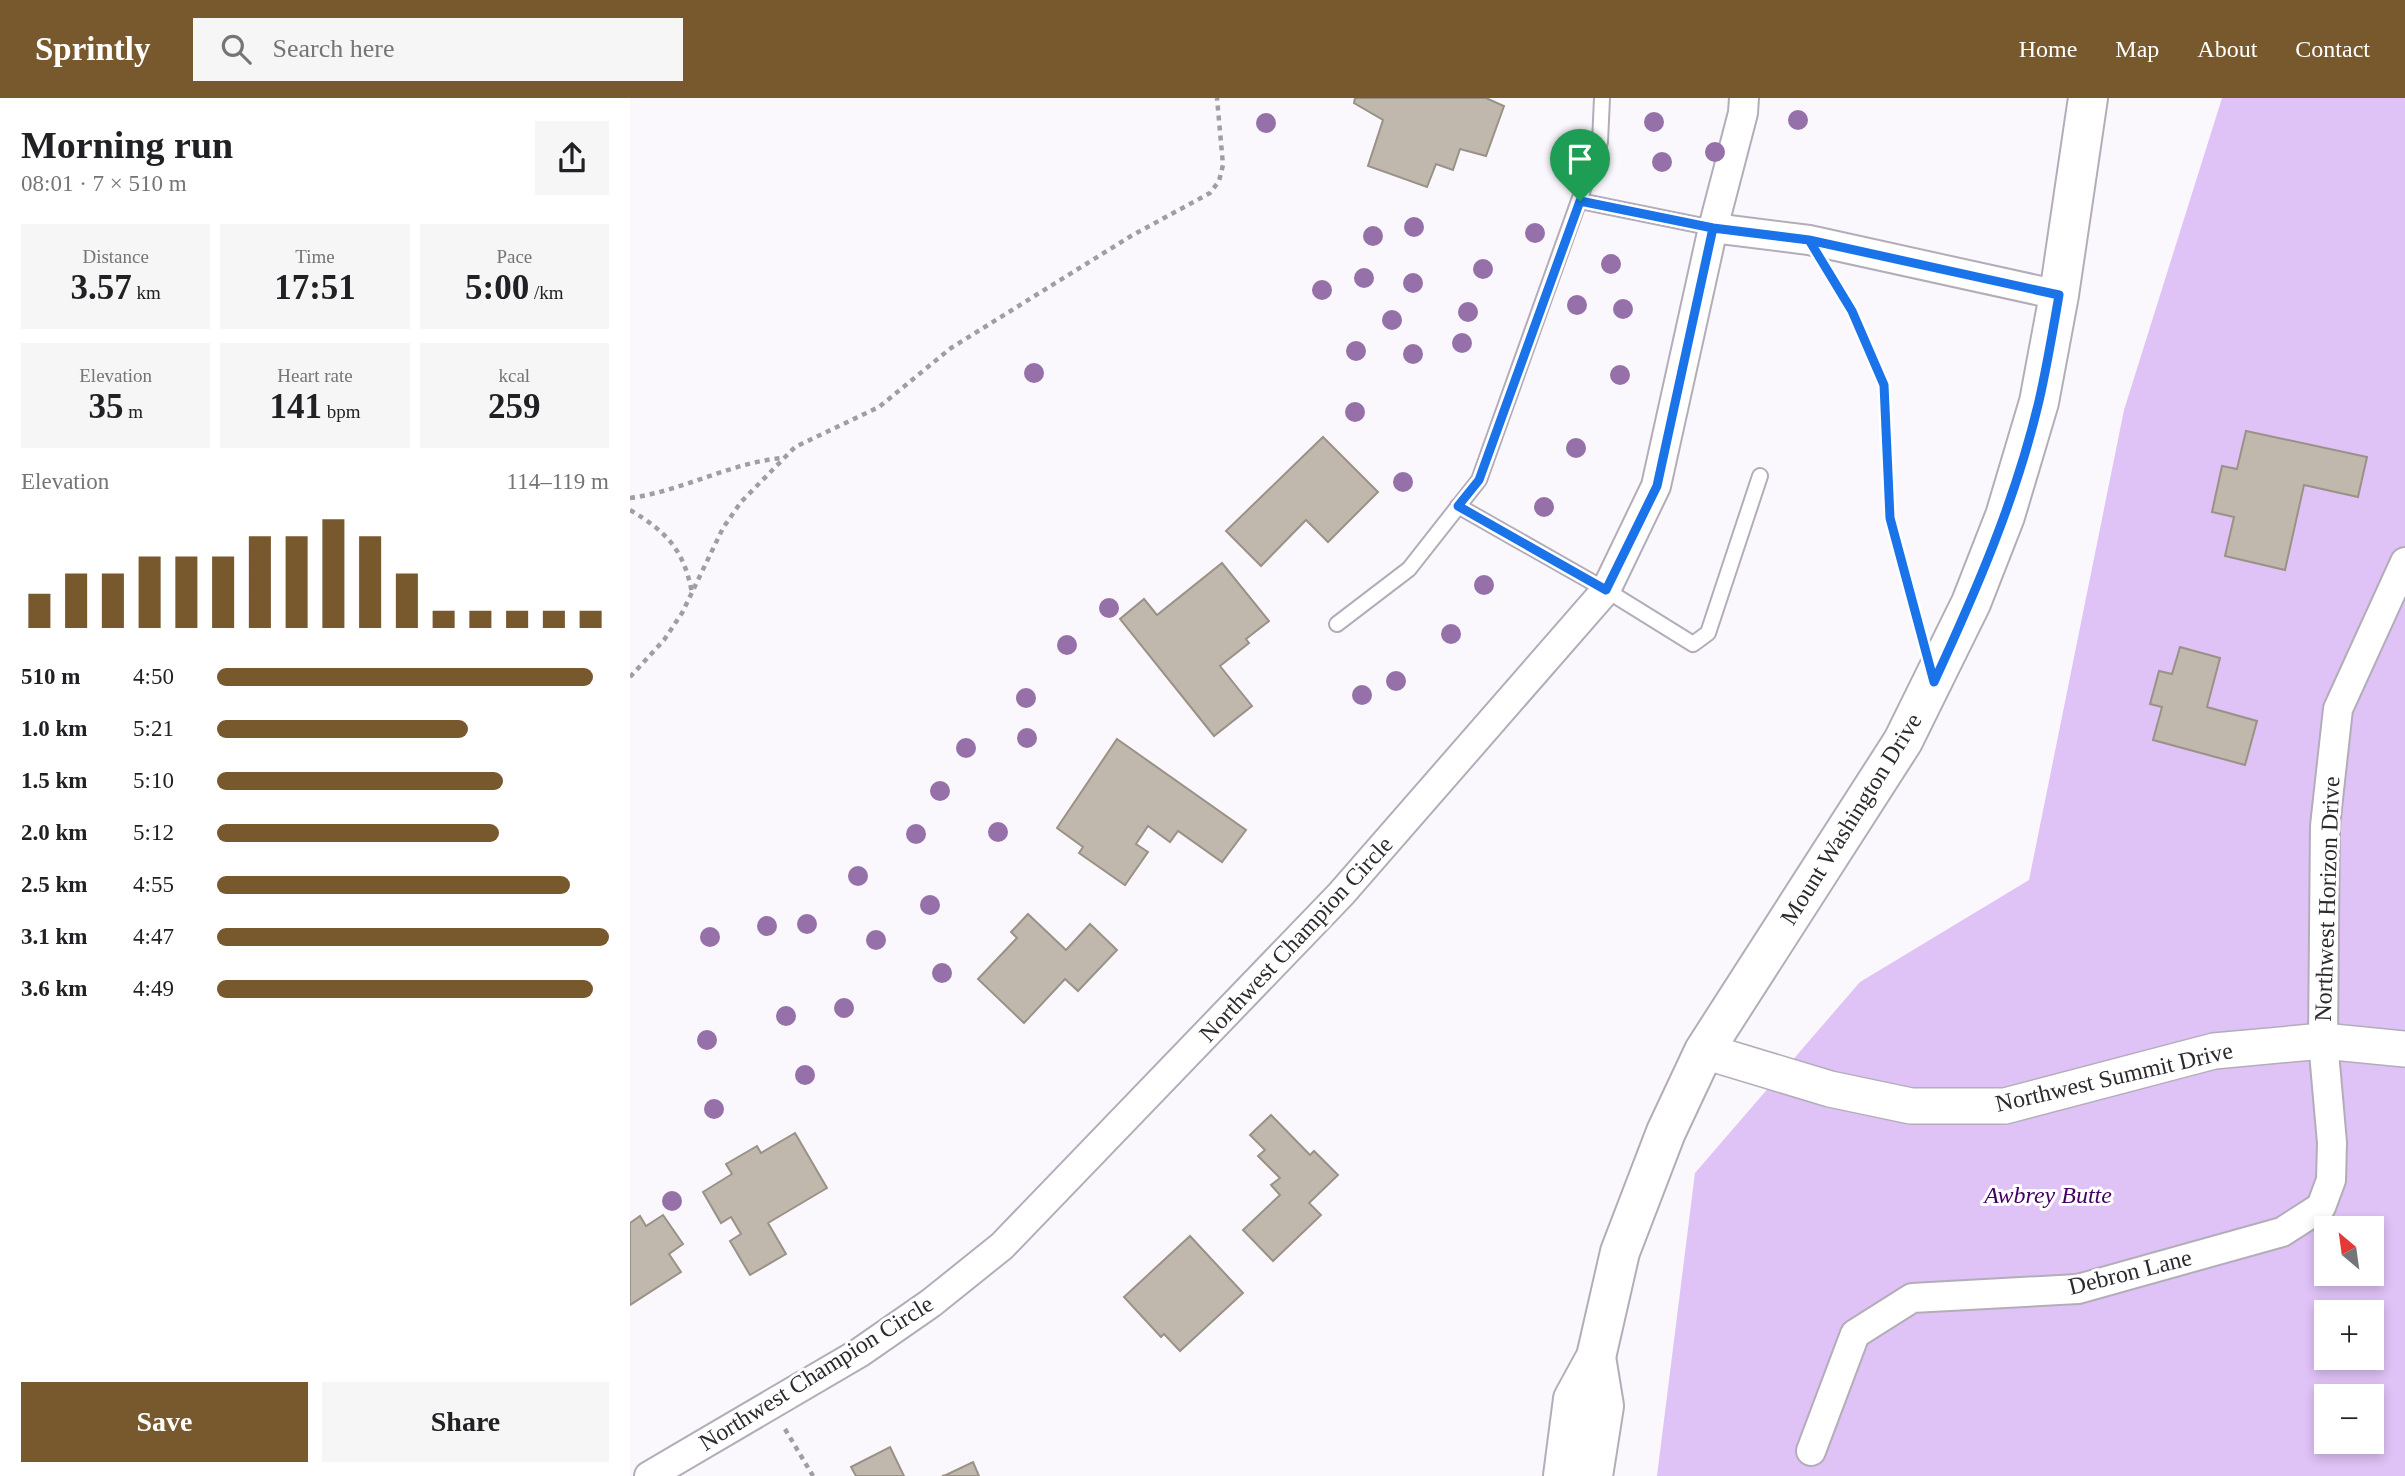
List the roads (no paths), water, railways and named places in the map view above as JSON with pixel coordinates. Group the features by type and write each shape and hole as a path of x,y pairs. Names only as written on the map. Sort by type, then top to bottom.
{"main road":[{"name":"Mount Washington Drive","path":"1563,1476 1573,1399 1596,1357 1620,1252 1666,1132 1704,1051 1903,741 1971,603 2005,516 2039,402 2059,295 2088,98"},
{"name":"Mount Washington Drive","path":"1593,1476 1604,1406 1596,1357"}],"street":[{"name":"Northwest Champion Circle","path":"649,1476 859,1353 921,1311 1002,1246 1340,894 1606,590 1657,486 1713,228 1743,113 1744,98"},
{"path":"1713,228 1809,240 2059,295"},
{"name":"Northwest Horizon Drive","path":"2323,1041 2325,826 2338,709 2405,562"},
{"name":"Northwest Summit Drive","path":"1704,1051 1830,1089 1911,1106 2005,1106 2214,1051 2323,1041 2405,1049"},
{"name":"Debron Lane","path":"1811,1451 1855,1334 1912,1298 2078,1289 2283,1232 2321,1207 2331,1180 2332,1143 2323,1041"}],"lane":[{"path":"1337,624 1409,569 1479,480 1600,142 1602,98"},
{"path":"1580,201 1713,228"},
{"path":"1458,506 1606,590 1693,644 1708,633 1760,476"}],"park label":[{"name":"Awbrey Butte","path":"2048,1195"}]}
